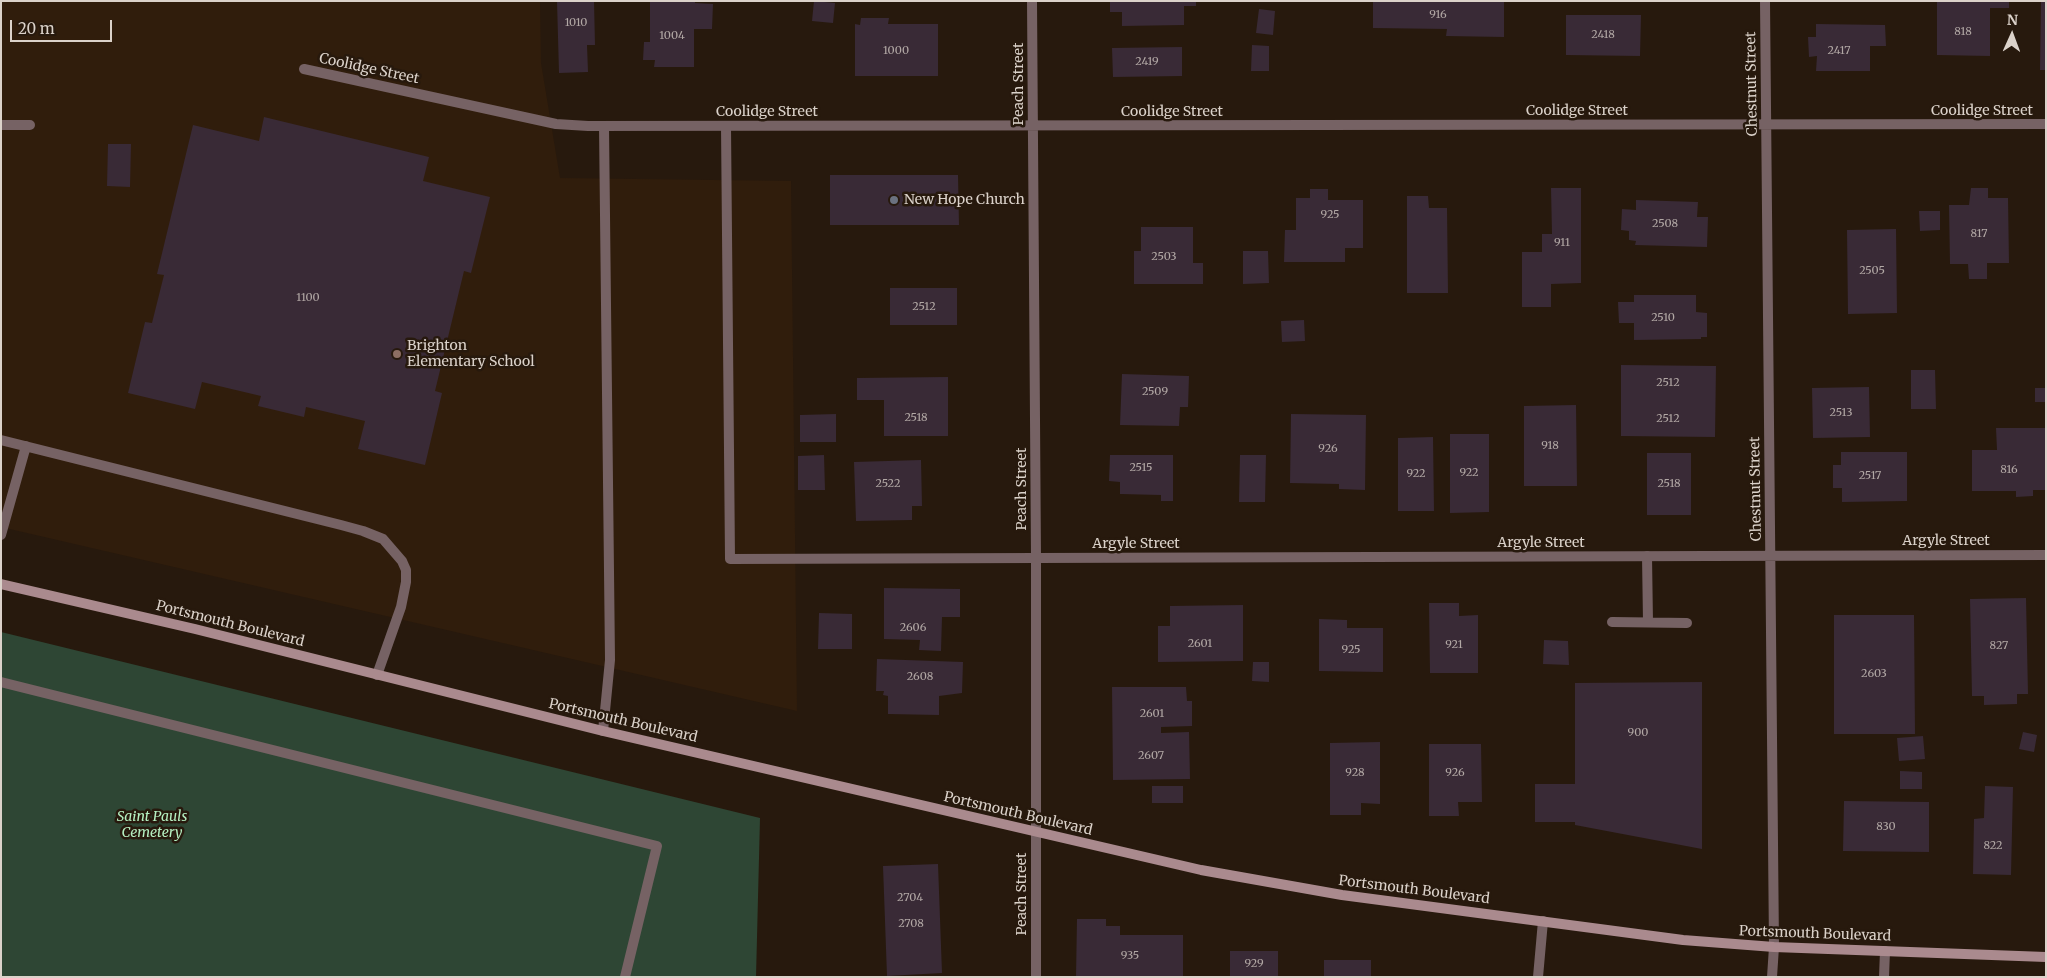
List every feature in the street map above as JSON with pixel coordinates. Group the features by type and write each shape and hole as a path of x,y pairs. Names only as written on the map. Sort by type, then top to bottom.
{"main road":[{"name":"Portsmouth Boulevard","path":"1,584 195,629 603,731 1201,870 1342,895 1683,940 1774,947 2046,957"}],"street":[{"name":"Peach Street","path":"1032,1 1036,558 1036,977"},
{"name":"Chestnut Street","path":"1765,1 1774,947 1772,977"},
{"name":"Coolidge Street","path":"304,69 556,124 604,126 2046,124"},
{"path":"1,125 30,125"},
{"path":"603,731 610,660 604,126"},
{"name":"Argyle Street","path":"726,126 730,559 2046,555"},
{"path":"1,440 341,525 383,539 393,549 406,570 401,607 377,675"},
{"path":"1,535 26,446"},
{"path":"1647,556 1648,622"},
{"path":"1612,622 1687,623"},
{"path":"1,682 658,846 625,977"},
{"path":"1538,977 1543,921"},
{"path":"1884,977 1885,951"}],"shaded area":[{"name":"Brighton Elementary School","path":"1,1 540,1 541,63 560,178 791,181 797,711 1,527"}],"green space":[{"name":"Saint Pauls Cemetery","path":"1,632 760,818 756,977 1,977"}],"building":[{"path":"557,1 594,1 595,45 587,45 588,72 559,73"},
{"path":"650,1 695,1 695,3 713,4 712,29 694,29 694,67 654,67 655,60 643,60 644,42 650,42"},
{"path":"814,1 835,3 833,23 812,21"},
{"path":"1110,1 1196,1 1196,6 1184,6 1184,25 1122,26 1122,12 1110,12"},
{"path":"1373,1 1504,1 1504,37 1446,36 1447,29 1373,28"},
{"path":"1937,1 2009,1 2009,8 1990,8 1990,56 1937,55"},
{"path":"2041,1 2046,1 2046,70 2040,70"},
{"path":"1259,9 1275,11 1273,35 1256,33"},
{"path":"1566,15 1641,15 1640,56 1566,55"},
{"path":"861,18 889,18 888,24 938,24 938,76 855,76 855,24 860,25"},
{"path":"1816,24 1885,25 1886,46 1870,46 1870,71 1816,71 1817,56 1809,57 1808,37 1816,37"},
{"path":"1252,45 1269,46 1269,71 1251,71"},
{"path":"1182,47 1182,76 1113,77 1112,48"},
{"path":"264,117 429,157 423,181 490,197 471,273 464,271 435,391 442,393 425,465 358,449 365,421 306,407 304,417 258,406 261,396 202,382 195,409 128,393 145,322 152,323 164,275 157,274 193,125 259,141"},
{"path":"108,144 131,144 130,187 107,186"},
{"name":"New Hope Church","path":"830,175 958,175 959,225 830,225"},
{"path":"1551,188 1581,188 1581,283 1551,284 1551,307 1522,307 1522,252 1542,252 1542,234 1552,234"},
{"path":"1971,188 1988,188 1988,198 2008,198 2009,263 1987,263 1987,279 1969,279 1968,264 1950,264 1949,205 1969,205"},
{"path":"1310,189 1328,189 1328,200 1363,200 1363,248 1345,248 1345,262 1284,262 1285,230 1296,230 1296,198 1310,198"},
{"path":"1407,196 1428,196 1429,208 1447,208 1448,293 1407,293"},
{"path":"1636,200 1698,202 1697,217 1708,217 1707,247 1635,245 1636,241 1629,240 1629,231 1621,230 1622,209 1636,210"},
{"path":"1919,211 1940,211 1940,230 1920,231"},
{"path":"1141,227 1193,227 1193,263 1203,263 1203,284 1134,284 1134,251 1141,251"},
{"path":"1896,229 1897,313 1848,314 1847,230"},
{"path":"1243,251 1268,251 1269,283 1243,284"},
{"path":"890,288 957,288 957,325 890,325"},
{"path":"1634,295 1696,295 1696,312 1707,313 1707,337 1701,337 1701,339 1634,340 1634,323 1619,323 1618,302 1634,302"},
{"path":"1304,320 1305,341 1282,342 1281,321"},
{"path":"1621,365 1716,366 1715,437 1621,436"},
{"path":"1911,370 1935,370 1936,409 1911,409"},
{"path":"1122,374 1189,376 1188,407 1180,407 1179,426 1120,425"},
{"path":"948,377 948,436 884,436 884,400 857,400 857,378"},
{"path":"1869,387 1870,437 1813,438 1812,388"},
{"path":"2035,388 2046,388 2046,402 2035,402"},
{"path":"1576,405 1577,486 1524,486 1524,406"},
{"path":"836,414 836,442 800,442 800,415"},
{"path":"1291,414 1366,415 1365,490 1339,489 1339,484 1290,483"},
{"path":"1996,428 2046,428 2046,490 2033,490 2033,496 2016,497 2016,491 1972,491 1972,450 1997,450"},
{"path":"1450,434 1489,434 1489,512 1450,513"},
{"path":"1433,437 1434,511 1398,511 1398,438"},
{"path":"1841,452 1907,452 1907,501 1842,502 1842,488 1833,488 1833,465 1841,465"},
{"path":"1647,453 1691,453 1691,515 1647,515"},
{"path":"824,455 825,490 798,490 798,456"},
{"path":"1110,455 1173,455 1173,501 1161,501 1161,495 1120,494 1120,482 1109,481"},
{"path":"1240,455 1266,455 1265,502 1239,502"},
{"path":"921,460 922,506 912,506 912,520 856,521 854,462"},
{"path":"884,588 960,589 960,617 942,617 941,651 919,650 920,640 884,639"},
{"path":"2026,598 2028,694 2017,694 2017,704 1984,705 1984,696 1972,696 1970,599"},
{"path":"1429,603 1459,603 1459,616 1478,615 1478,673 1430,673"},
{"path":"1243,605 1243,661 1158,662 1158,626 1170,626 1170,606"},
{"path":"819,613 852,614 852,649 818,649"},
{"path":"1834,615 1914,615 1915,734 1834,734"},
{"path":"1319,619 1347,620 1347,628 1383,628 1383,672 1319,671"},
{"path":"1544,640 1568,641 1569,665 1543,664"},
{"path":"877,659 963,662 962,693 939,696 939,715 888,714 888,696 883,695 884,691 876,691"},
{"path":"1253,662 1269,662 1269,682 1252,681"},
{"path":"1702,682 1702,849 1575,825 1575,822 1535,822 1535,784 1575,784 1575,683"},
{"path":"1112,687 1186,687 1187,701 1192,701 1192,726 1161,727 1161,733 1189,732 1190,779 1113,780"},
{"path":"2023,732 2037,735 2034,752 2019,749"},
{"path":"1923,736 1925,759 1899,761 1897,738"},
{"path":"1380,742 1380,804 1361,803 1361,815 1330,815 1330,743"},
{"path":"1429,744 1481,744 1482,802 1458,802 1459,816 1429,816"},
{"path":"1900,771 1922,772 1922,789 1900,789"},
{"path":"1152,786 1183,786 1183,803 1152,803"},
{"path":"1985,786 2013,787 2011,875 1973,874 1974,819 1984,818"},
{"path":"1844,801 1929,802 1929,852 1843,851"},
{"path":"938,864 942,973 887,976 883,866"},
{"path":"1077,919 1106,919 1106,926 1120,926 1120,935 1183,935 1183,977 1076,977"},
{"path":"1230,951 1278,951 1278,977 1230,977"},
{"path":"1324,960 1371,960 1371,977 1324,977"}],"place":[{"name":"New Hope Church","path":"894,200"},
{"name":"Brighton Elementary School","path":"397,354"}]}
